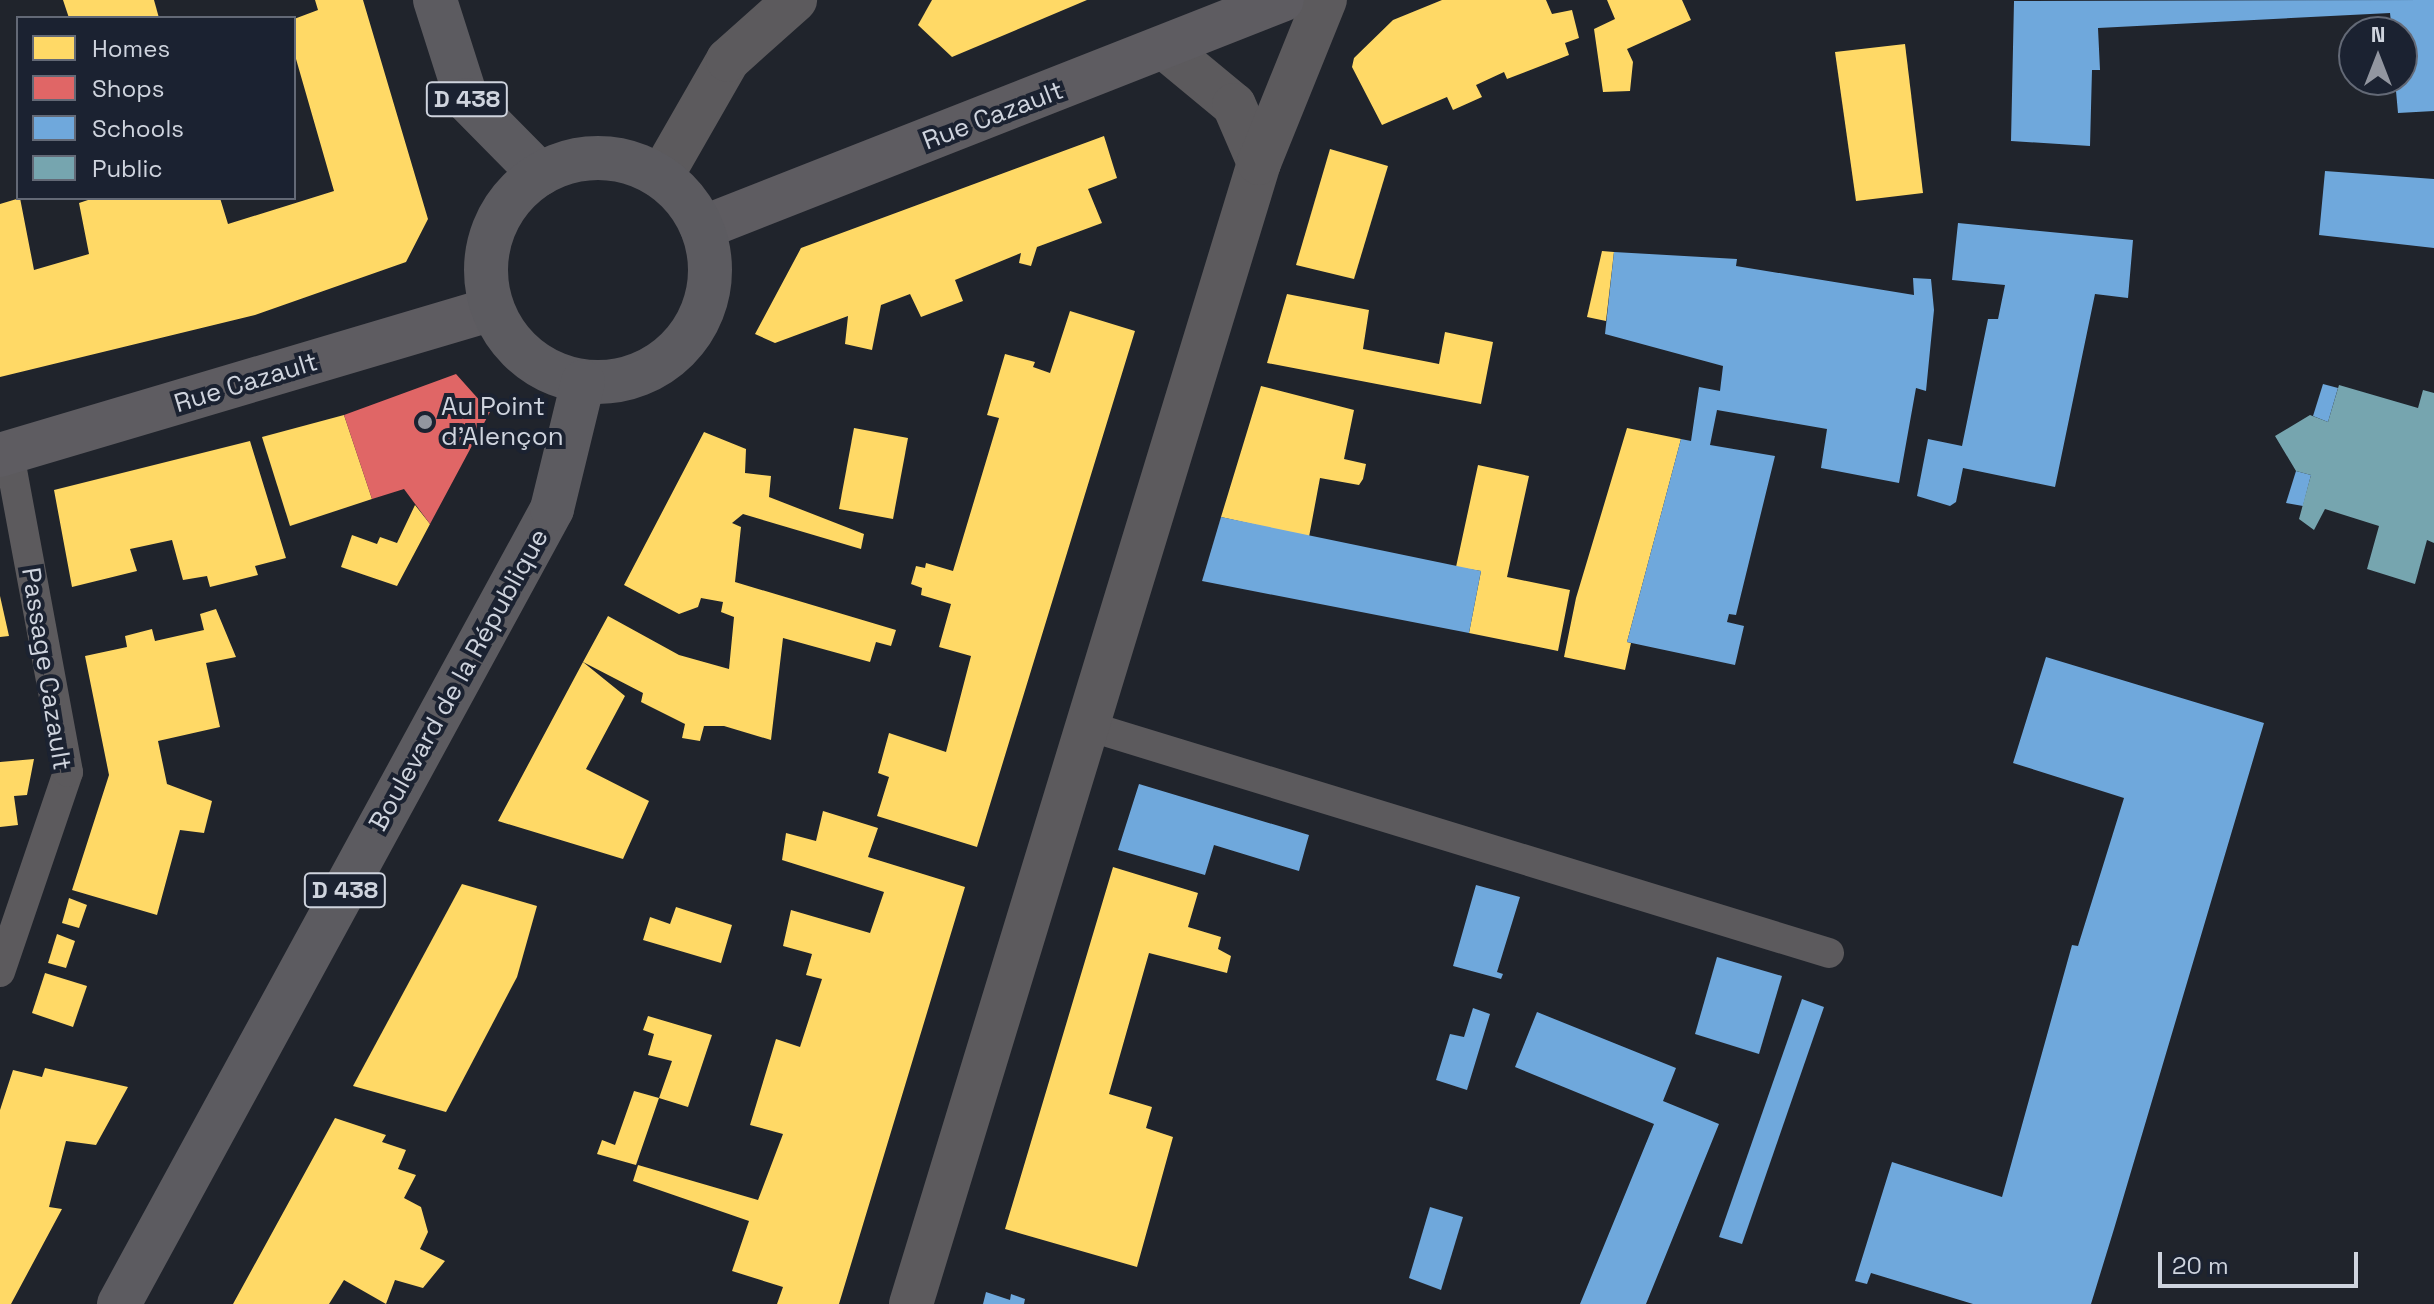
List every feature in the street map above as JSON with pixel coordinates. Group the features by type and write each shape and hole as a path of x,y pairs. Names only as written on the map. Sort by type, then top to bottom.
{"main road":[{"name":"D 438","path":"435,0 467,100 540,174"},
{"path":"601,158 661,177 685,200 702,228 709,279 705,304 687,339 659,365 635,376 583,382 554,374 527,359 506,336 492,309 484,271 491,233 510,199 540,174 569,161 601,158"},
{"name":"Boulevard de la République","path":"119,1304 552,509 583,382"}],"street":[{"path":"661,177 728,60 795,0"},
{"name":"Rue Cazault","path":"702,228 1282,0"},
{"path":"911,1304 1259,163 1325,0"},
{"path":"1165,48 1234,105 1259,163"},
{"name":"Rue Cazault","path":"5,455 492,309"}],"lane":[{"name":"Passage Cazault","path":"0,972 68,772 5,455"},
{"path":"1088,726 1829,953"}],"building: Homes":[{"path":"63,0 154,0 158,16 68,16"},
{"path":"315,0 363,0 428,219 406,262 255,315 0,377 0,204 20,200 34,270 89,254 79,203 88,200 221,200 228,224 334,191 296,59 296,18 318,10"},
{"path":"932,0 1087,0 952,57 918,25"},
{"path":"1442,0 1546,0 1552,14 1572,10 1579,38 1565,43 1569,55 1507,79 1504,72 1476,85 1482,97 1453,110 1447,97 1382,125 1352,67 1354,58 1393,20"},
{"path":"1607,0 1682,0 1691,20 1627,49 1633,62 1630,91 1603,92 1594,29 1615,19"},
{"path":"1905,44 1923,193 1856,201 1835,52"},
{"path":"1104,136 1117,178 1088,189 1102,223 1037,247 1031,266 1019,263 1021,253 955,280 963,301 921,317 910,294 881,305 872,350 845,344 848,316 775,343 755,334 801,248"},
{"path":"1330,149 1388,166 1354,279 1296,265"},
{"path":"1602,251 1614,252 1606,321 1587,317"},
{"path":"1287,294 1369,310 1363,349 1439,364 1445,332 1493,342 1481,404 1267,363"},
{"path":"1070,311 1135,331 977,847 877,816 889,777 878,773 889,733 946,752 971,656 939,647 951,604 921,595 922,588 911,584 916,566 925,568 926,563 953,571 999,418 987,415 1005,354 1035,362 1033,367 1050,373"},
{"path":"1261,386 1354,410 1344,459 1366,464 1363,479 1359,485 1320,478 1309,537 1221,517"},
{"path":"344,415 372,499 290,526 262,437"},
{"path":"854,428 908,438 893,519 839,509"},
{"path":"1627,428 1681,439 1627,642 1631,643 1625,670 1564,657 1576,598"},
{"path":"704,432 746,449 745,473 771,476 769,497 864,534 861,549 743,514 732,523 741,527 735,582 896,630 891,646 876,642 870,662 783,638 771,740 724,726 704,726 700,741 682,738 685,724 641,702 643,693 583,662 608,616 679,655 729,669 734,617 721,612 723,602 701,598 698,607 679,614 624,585"},
{"path":"250,441 286,558 255,566 258,575 210,587 207,576 183,580 172,540 130,549 137,571 72,587 54,490"},
{"path":"1478,465 1529,476 1507,577 1570,590 1558,651 1469,633 1481,571 1456,567"},
{"path":"415,505 430,524 397,586 341,567 352,535 377,544 380,537 397,543"},
{"path":"0,596 9,636 0,637"},
{"path":"216,609 236,657 206,663 220,727 158,741 167,784 212,801 204,833 180,830 157,915 72,890 109,775 85,656 127,647 125,636 152,629 155,641 204,630 200,614"},
{"path":"583,662 625,696 586,769 649,801 623,859 498,821"},
{"path":"34,759 27,795 14,796 18,825 0,827 0,762"},
{"path":"823,811 878,828 868,857 965,887 839,1304 777,1304 783,1287 732,1271 749,1221 633,1181 638,1165 758,1200 783,1134 750,1125 776,1039 800,1047 822,979 806,975 812,954 783,946 791,910 870,933 884,892 782,860 786,833 816,841"},
{"path":"1113,867 1198,893 1188,927 1221,937 1218,949 1231,956 1227,973 1149,953 1109,1094 1152,1107 1146,1128 1173,1137 1137,1267 1005,1229"},
{"path":"462,884 537,906 517,977 446,1112 353,1086"},
{"path":"69,898 87,905 79,928 62,923"},
{"path":"676,907 732,925 721,963 643,940 650,917 670,924"},
{"path":"57,934 75,941 66,968 48,963"},
{"path":"45,973 87,986 73,1027 32,1013"},
{"path":"648,1016 712,1035 688,1107 659,1098 672,1061 648,1055 654,1034 643,1030"},
{"path":"45,1068 128,1087 96,1145 66,1141 49,1207 62,1209 11,1304 0,1304 0,1110 13,1070 42,1077"},
{"path":"634,1091 659,1098 636,1165 597,1154 602,1140 615,1145"},
{"path":"335,1118 386,1135 382,1142 406,1150 398,1169 416,1175 404,1198 421,1207 428,1232 420,1249 445,1261 423,1288 395,1280 386,1304 344,1280 329,1304 233,1304"}],"building: Shops":[{"path":"456,374 490,412 430,524 404,489 372,499 344,415"}],"building: Schools":[{"path":"2434,0 2434,111 2398,113 2396,96 2418,96 2418,16 2390,16 2390,13 2098,28 2100,70 2092,70 2090,146 2011,141 2014,1"},
{"path":"2325,171 2434,179 2434,248 2319,235"},
{"path":"1958,223 2133,240 2128,298 2095,294 2055,487 1963,468 1956,502 1950,506 1917,496 1928,439 1962,446 1988,319 1998,319 2005,285 1952,280"},
{"path":"1614,252 1737,259 1736,266 1914,295 1913,278 1931,279 1934,310 1926,391 1916,388 1899,483 1821,468 1827,429 1717,410 1710,445 1775,456 1736,615 1729,614 1727,622 1744,626 1735,665 1627,642 1681,439 1691,441 1699,387 1720,391 1723,366 1605,334"},
{"path":"2323,384 2338,388 2328,422 2313,416"},
{"path":"2296,471 2311,475 2303,506 2286,503"},
{"path":"1221,517 1481,571 1469,633 1202,581"},
{"path":"2046,657 2264,723 2114,1229 2091,1304 1973,1304 1871,1273 1867,1284 1855,1281 1892,1162 2002,1197 2072,945 2078,946 2124,798 2013,763"},
{"path":"1139,784 1309,835 1299,871 1214,845 1205,875 1118,850"},
{"path":"1476,885 1520,897 1497,972 1503,974 1501,979 1453,966"},
{"path":"1717,957 1782,976 1759,1054 1695,1034"},
{"path":"1802,999 1824,1007 1742,1244 1719,1237"},
{"path":"1473,1008 1490,1014 1467,1090 1436,1080 1450,1034 1464,1037"},
{"path":"1537,1012 1676,1068 1663,1101 1719,1124 1646,1304 1580,1304 1654,1124 1515,1067"},
{"path":"1430,1207 1463,1217 1441,1290 1409,1278"},
{"path":"986,1292 1010,1300 1011,1294 1025,1299 1024,1304 983,1304"}],"building: Public":[{"path":"2339,385 2418,408 2423,390 2434,393 2434,543 2427,540 2415,584 2367,569 2379,526 2325,509 2314,530 2299,519 2311,475 2296,471 2275,436 2310,415 2328,422"}],"place":[{"name":"Au Point d'Alençon","path":"425,422"}]}
